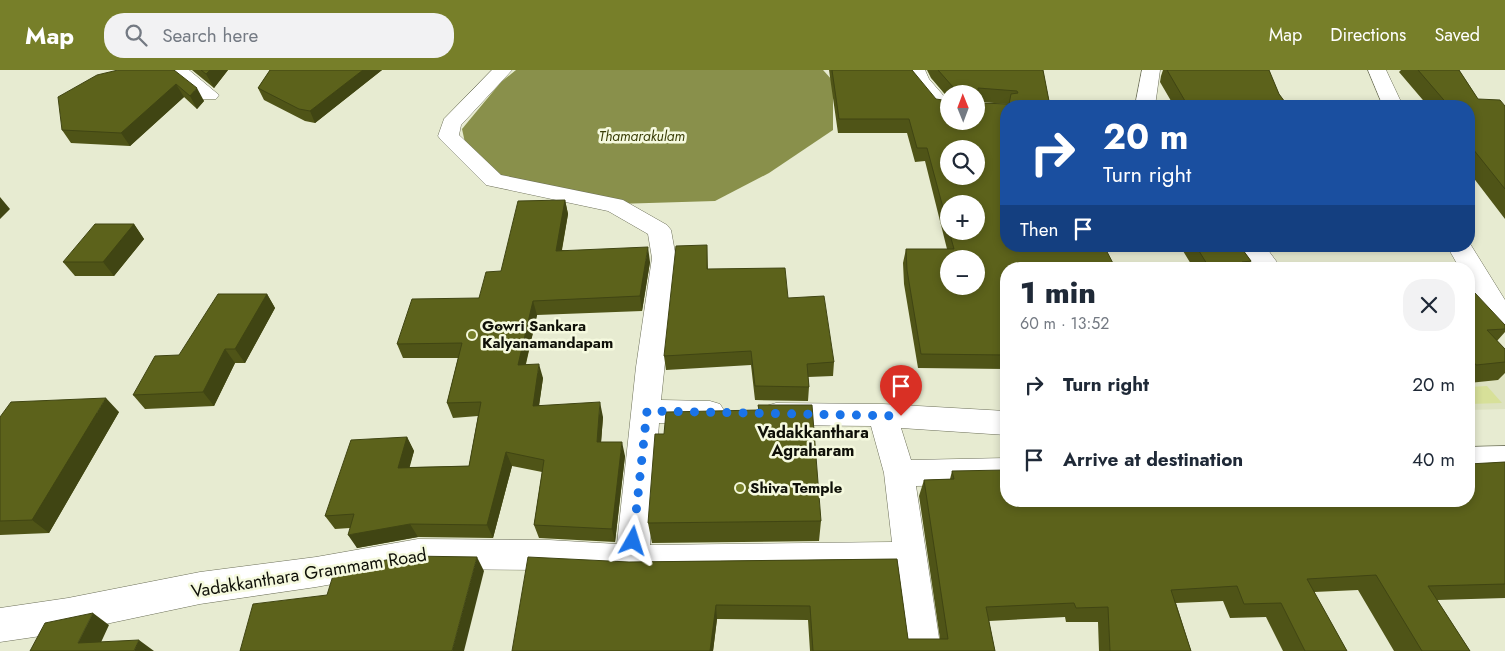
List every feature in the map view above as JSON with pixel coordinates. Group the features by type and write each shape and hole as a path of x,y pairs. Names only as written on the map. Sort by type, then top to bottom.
{"street":[{"path":"177,70 209,95"},
{"path":"503,70 451,123 448,136 494,180 615,205 658,230 664,258 650,367 632,560"},
{"path":"916,70 920,80 940,105"},
{"path":"1146,100 1151,70"},
{"path":"1377,70 1390,100"},
{"path":"1257,252 1265,262"},
{"path":"1475,272 1505,322"},
{"path":"647,411 883,416 1000,423"},
{"path":"883,416 899,473 923,651"},
{"path":"1475,459 1505,458"},
{"path":"899,473 1000,471"},
{"name":"Vadakkanthara Grammam Road","path":"0,625 68,615 200,588 316,572 418,554 549,555 632,560 910,557"}],"shaded area":[{"path":"1475,321 1505,357 1505,409 1475,410"},
{"path":"1487,386 1502,403 1475,404 1475,387"}],"water":[{"name":"Thamarakulam","path":"516,70 823,70 833,81 833,130 769,173 715,201 616,204 516,190 469,161 462,129 501,82"}],"building":[{"path":"118,70 174,70 197,88 190,96 176,84 121,133 62,130 58,97 97,75"},
{"path":"201,70 210,70 206,74"},
{"path":"270,70 363,70 310,111 299,109 258,88"},
{"path":"832,70 912,70 936,99 940,100 940,130 985,130 985,103 1000,104 1000,252 1107,252 1112,262 1000,262 1000,355 921,354 907,270 906,249 954,249 952,240 985,240 985,195 940,196 927,148 917,148 909,119 839,119"},
{"path":"938,70 1043,70 1049,100 1010,100 1011,94 1018,93 1017,91 985,89 985,85 951,85"},
{"path":"1167,70 1269,70 1284,100 1184,100"},
{"path":"1418,70 1459,70 1478,99 1500,100 1505,106 1505,189 1475,152 1475,100 1444,100"},
{"path":"565,200 556,251 648,247 640,296 533,301 518,365 539,364 533,406 600,402 597,442 622,442 612,529 534,525 544,460 506,452 487,525 410,524 348,535 354,514 325,516 351,440 407,437 398,468 469,466 481,402 447,403 462,343 397,344 412,299 479,298 486,272 501,271 518,201"},
{"path":"95,224 134,224 103,262 63,262"},
{"path":"707,245 707,269 785,268 788,298 824,296 834,362 807,364 809,387 755,386 751,351 664,356 676,246"},
{"path":"1200,252 1244,252 1251,261 1242,262 1206,262"},
{"path":"1475,293 1505,325 1505,329 1487,330 1505,349 1505,362 1476,365"},
{"path":"218,294 267,294 235,349 225,349 203,392 133,395 155,356 179,355"},
{"path":"106,398 32,520 0,521 0,417 11,402"},
{"name":"Shiva Temple","path":"758,405 812,405 821,521 648,523 655,434 664,434 666,412 759,410"},
{"path":"1505,462 1505,584 1428,586 1470,651 1422,651 1376,575 1307,579 1347,651 1305,651 1281,603 1244,604 1237,586 1171,590 1191,651 1110,651 1108,607 1076,608 1074,603 986,607 995,651 813,651 810,606 716,605 710,651 512,651 528,557 629,562 897,559 908,639 948,639 924,480 954,479 952,471 1000,470 1000,507 1475,507 1475,464"},
{"path":"409,556 477,557 452,651 240,651 253,604 327,595 335,569"},
{"path":"93,613 78,643 139,640 134,651 30,651 45,623"}],"place":[{"name":"Gowri Sankara Kalyanamandapam","path":"472,335"},
{"name":"Shiva Temple","path":"740,488"}],"district":[{"name":"Vadakkanthara Agraharam","path":"813,441"}],"route":[{"path":"633,541 647,411 901,416"}]}
